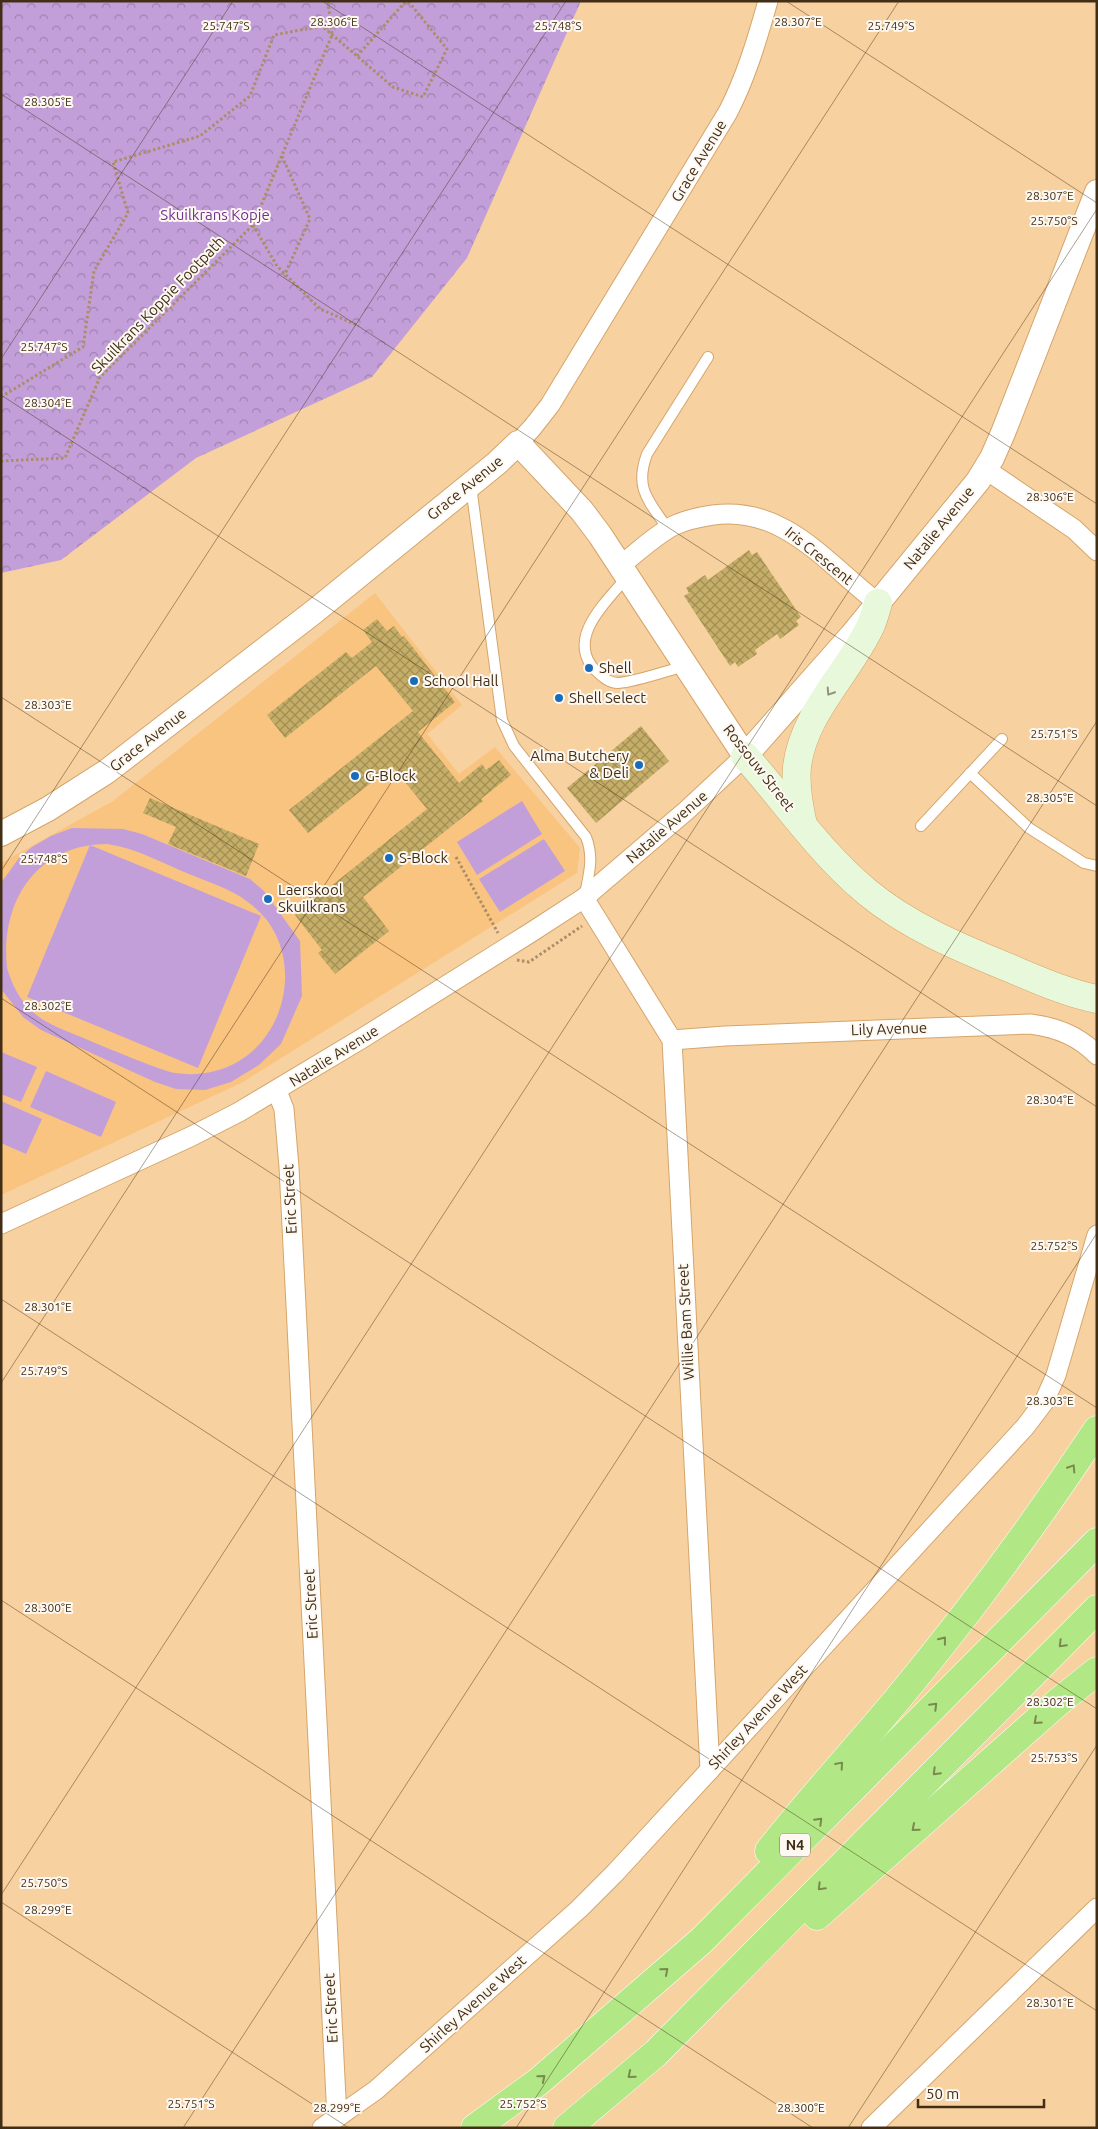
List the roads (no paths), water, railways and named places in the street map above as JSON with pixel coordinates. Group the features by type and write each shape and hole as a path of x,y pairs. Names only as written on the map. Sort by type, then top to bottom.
{"highway":[{"path":"701,1941 797,1815 896,1701 996,1575 1047,1506 1097,1430"},
{"name":"N4","path":"475,2128 538,2082 701,1941 1097,1542"},
{"path":"656,2053 1097,1609"},
{"path":"567,2128 762,1966 1050,1709 1097,1671"}],"main road":[{"path":"803,825 799,806 797,769 802,745 816,713 872,624 878,603"},
{"name":"Rossouw Street","path":"745,756 834,860 856,882 904,918 961,948 1092,1000"}],"street":[{"name":"Grace Avenue","path":"1,834 48,809 106,772 315,611 498,463 532,428 550,405 728,112 740,88 756,45 768,1"},
{"name":"Natalie Avenue","path":"1,1224 192,1136 277,1091 584,898 687,810 745,756 878,603 985,469 1003,434 1097,192"},
{"name":"Rossouw Street","path":"518,443 582,511 624,570 745,756"},
{"path":"985,469 1074,529 1097,551"},
{"name":"Iris Crescent","path":"624,570 668,529 689,520 720,514 744,514 772,522 790,530 878,603"},
{"name":"Willie Bam Street","path":"584,898 672,1040 706,1730 710,1770"},
{"name":"Lily Avenue","path":"672,1040 744,1035 1030,1024 1055,1028 1068,1033 1085,1044 1097,1055"},
{"name":"Eric Street","path":"277,1091 284,1109 289,1167 330,2123"},
{"name":"Shirley Avenue West","path":"330,2123 376,2090 579,1909 615,1873 1039,1411 1058,1368 1097,1236"},
{"path":"871,2128 1097,1908"}],"lane":[{"path":"668,529 642,488 642,467 647,454 708,357"},
{"path":"471,484 502,720 514,746 586,837 591,848 592,862 584,898"},
{"path":"624,570 594,617 584,640 588,662 604,679 617,683 686,665"},
{"path":"921,826 1002,739"},
{"path":"970,773 1029,828 1084,863 1097,866"}],"place":[{"name":"Shell","path":"589,668"},
{"name":"School Hall","path":"414,681"},
{"name":"Shell Select","path":"559,698"},
{"name":"Alma Butchery & Deli","path":"639,765"},
{"name":"G-Block","path":"355,776"},
{"name":"S-Block","path":"389,858"},
{"name":"Laerskool Skuilkrans","path":"268,899"}],"park label":[{"name":"Skuilkrans Kopje","path":"215,215"}]}
